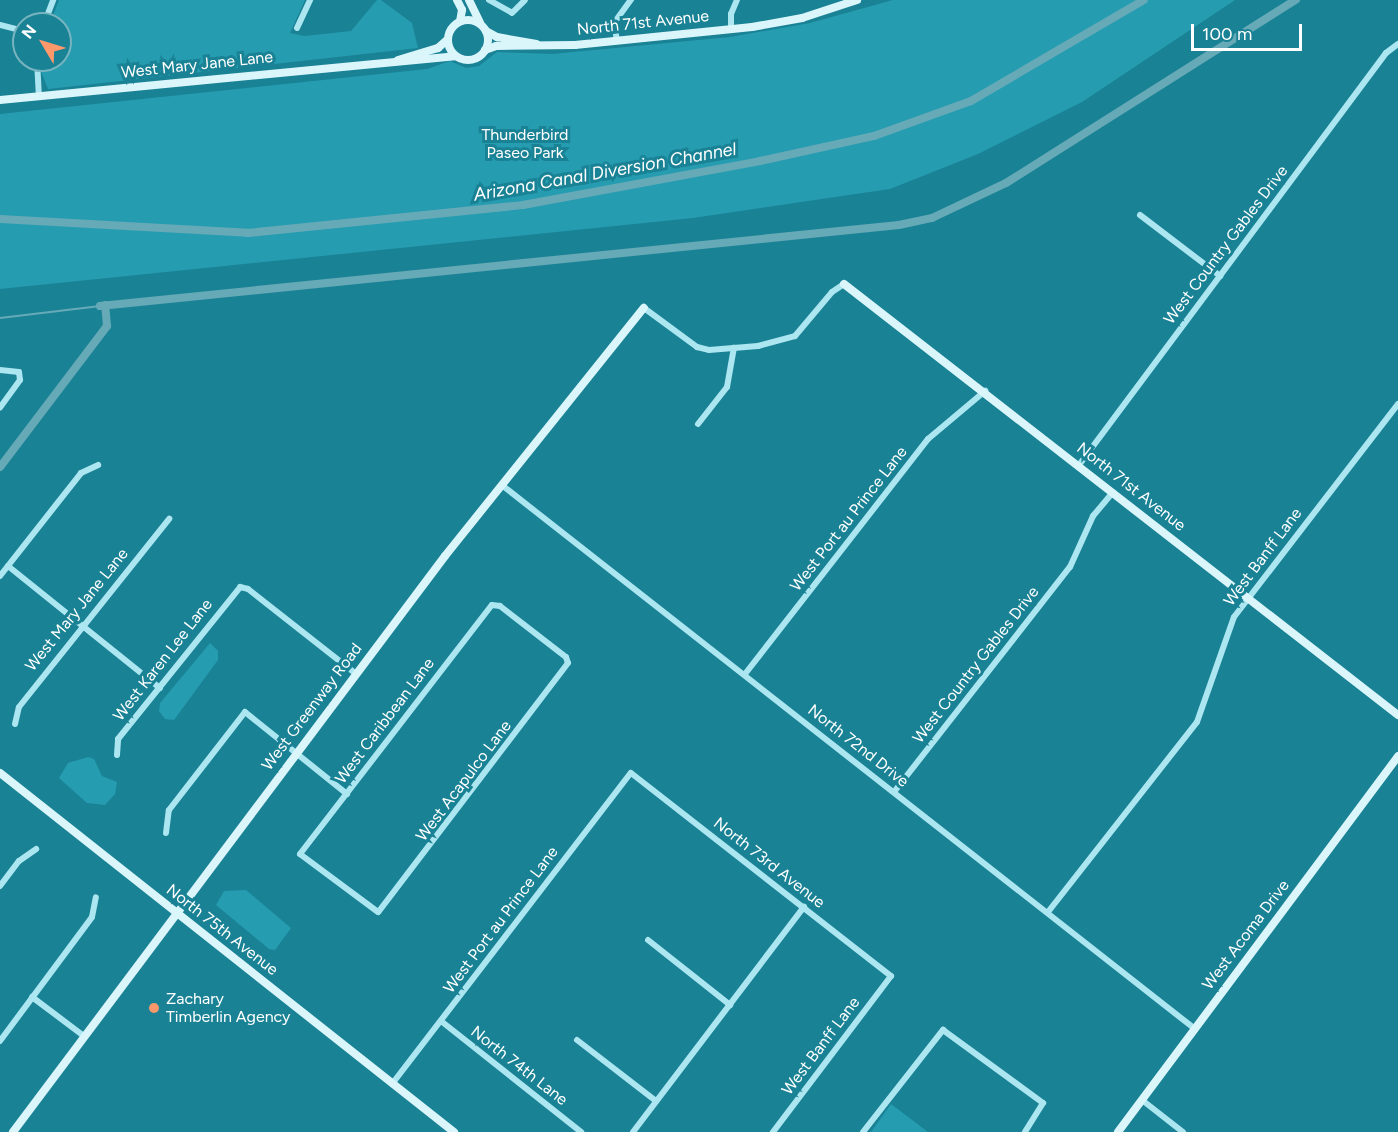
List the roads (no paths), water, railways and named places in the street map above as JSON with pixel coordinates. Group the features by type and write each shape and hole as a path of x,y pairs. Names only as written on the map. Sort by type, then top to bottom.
{"street":[{"path":"297,28 310,0"},
{"path":"455,56 447,40 451,29 460,21 462,10 457,0"},
{"path":"470,0 486,31 485,50"},
{"path":"489,0 512,13 525,0"},
{"path":"617,41 614,23 631,0"},
{"path":"731,29 730,14 737,0"},
{"name":"North 71st Avenue","path":"455,56 468,60 485,50 617,41 780,23 855,2"},
{"path":"460,21 480,23"},
{"name":"North 71st Avenue","path":"486,31 497,38 542,46"},
{"name":"West Mary Jane Lane","path":"0,100 398,60 438,48 447,40"},
{"name":"West Country Gables Drive","path":"1079,465 1386,53 1398,44"},
{"name":"West Mary Jane Lane","path":"398,60 411,62 455,56"},
{"path":"38,72 39,96"},
{"path":"1140,215 1220,276"},
{"path":"644,308 697,347 734,348 795,336 832,292 844,284"},
{"name":"North 71st Avenue","path":"844,284 985,391 1398,715"},
{"name":"West Greenway Road","path":"13,1132 175,913 445,556 644,308"},
{"path":"698,424 727,387 733,370 734,348"},
{"path":"0,369 19,372 20,380 0,408"},
{"name":"West Port au Prince Lane","path":"745,674 928,440 985,391"},
{"name":"West Banff Lane","path":"1048,912 1197,722 1234,617 1398,404"},
{"path":"0,576 81,473 98,465"},
{"name":"North 72nd Drive","path":"503,486 1195,1029"},
{"name":"West Country Gables Drive","path":"894,792 1070,567 1093,516 1113,492"},
{"name":"West Mary Jane Lane","path":"15,724 19,707 169,519"},
{"path":"8,566 160,688"},
{"name":"West Karen Lee Lane","path":"117,755 118,739 240,587 248,589 356,674"},
{"name":"West Caribbean Lane","path":"300,854 492,605 500,606 566,657 568,663"},
{"name":"West Acapulco Lane","path":"300,854 378,912 568,663"},
{"path":"166,833 169,810 245,712 347,794"},
{"name":"West Acoma Drive","path":"1118,1132 1398,756"},
{"name":"West Port au Prince Lane","path":"392,1084 631,773"},
{"name":"North 73rd Avenue","path":"631,773 891,976"},
{"name":"North 75th Avenue","path":"0,774 454,1132"},
{"path":"0,886 19,861 36,849"},
{"path":"0,1041 92,917 96,897"},
{"path":"633,1132 804,907"},
{"path":"648,940 730,1005"},
{"name":"West Banff Lane","path":"773,1132 891,976"},
{"path":"32,997 84,1035"},
{"name":"North 74th Lane","path":"441,1021 581,1132"},
{"path":"862,1132 943,1030 1043,1103 1025,1132"},
{"path":"577,1040 656,1101"},
{"path":"1142,1100 1183,1132"}],"waterway":[{"name":"Arizona Canal Diversion Channel","path":"0,219 248,233 523,205 760,161 874,136 971,101 1144,0"},
{"path":"100,306 899,225 932,218 1006,183 1296,0"},
{"path":"0,467 107,326 105,305"},
{"path":"0,318 100,306"}],"place":[{"name":"Zachary Timberlin Agency","path":"154,1008"}],"park label":[{"name":"Thunderbird Paseo Park","path":"525,144"}]}
